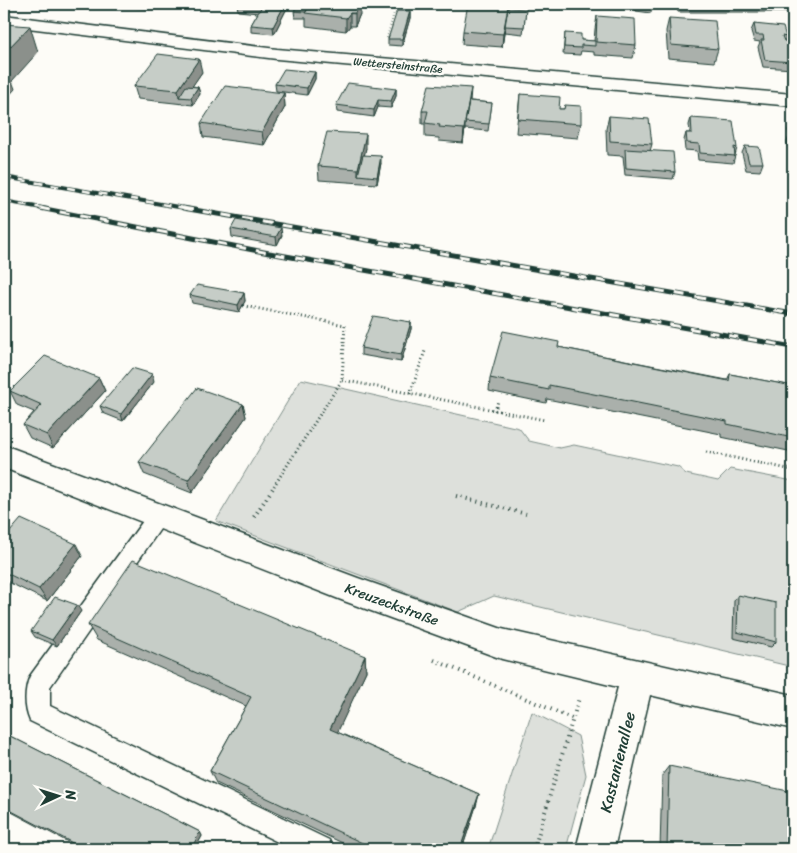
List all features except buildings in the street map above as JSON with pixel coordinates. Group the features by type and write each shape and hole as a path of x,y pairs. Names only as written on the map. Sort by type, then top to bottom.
{"street":[{"name":"Wettersteinstraße","path":"4,20 277,54 793,100"},
{"name":"Kreuzeckstraße","path":"4,456 236,546 502,644 793,712"},
{"name":"Kastanienallee","path":"595,849 638,675"}],"lane":[{"path":"158,516 38,684 38,713 320,849"}],"path":[{"path":"386,39 394,13 402,13 405,4"},
{"path":"489,4 534,7"},
{"path":"236,546 342,380 345,325 238,305"},
{"path":"410,394 425,351"},
{"path":"342,380 545,420"},
{"path":"496,411 498,401"},
{"path":"706,452 793,470"},
{"path":"456,496 526,514"},
{"path":"534,849 574,719"}],"shaded area":[{"path":"301,379 519,428 529,441 560,448 574,445 678,467 686,474 718,481 730,469 793,481 793,667 494,596 458,612 216,521"},
{"path":"532,712 578,736 586,775 566,849 488,849"}],"railway":[{"path":"4,177 190,209"},
{"path":"4,201 47,209"},
{"path":"40,208 269,253 793,347"},
{"path":"183,208 793,314"}]}
